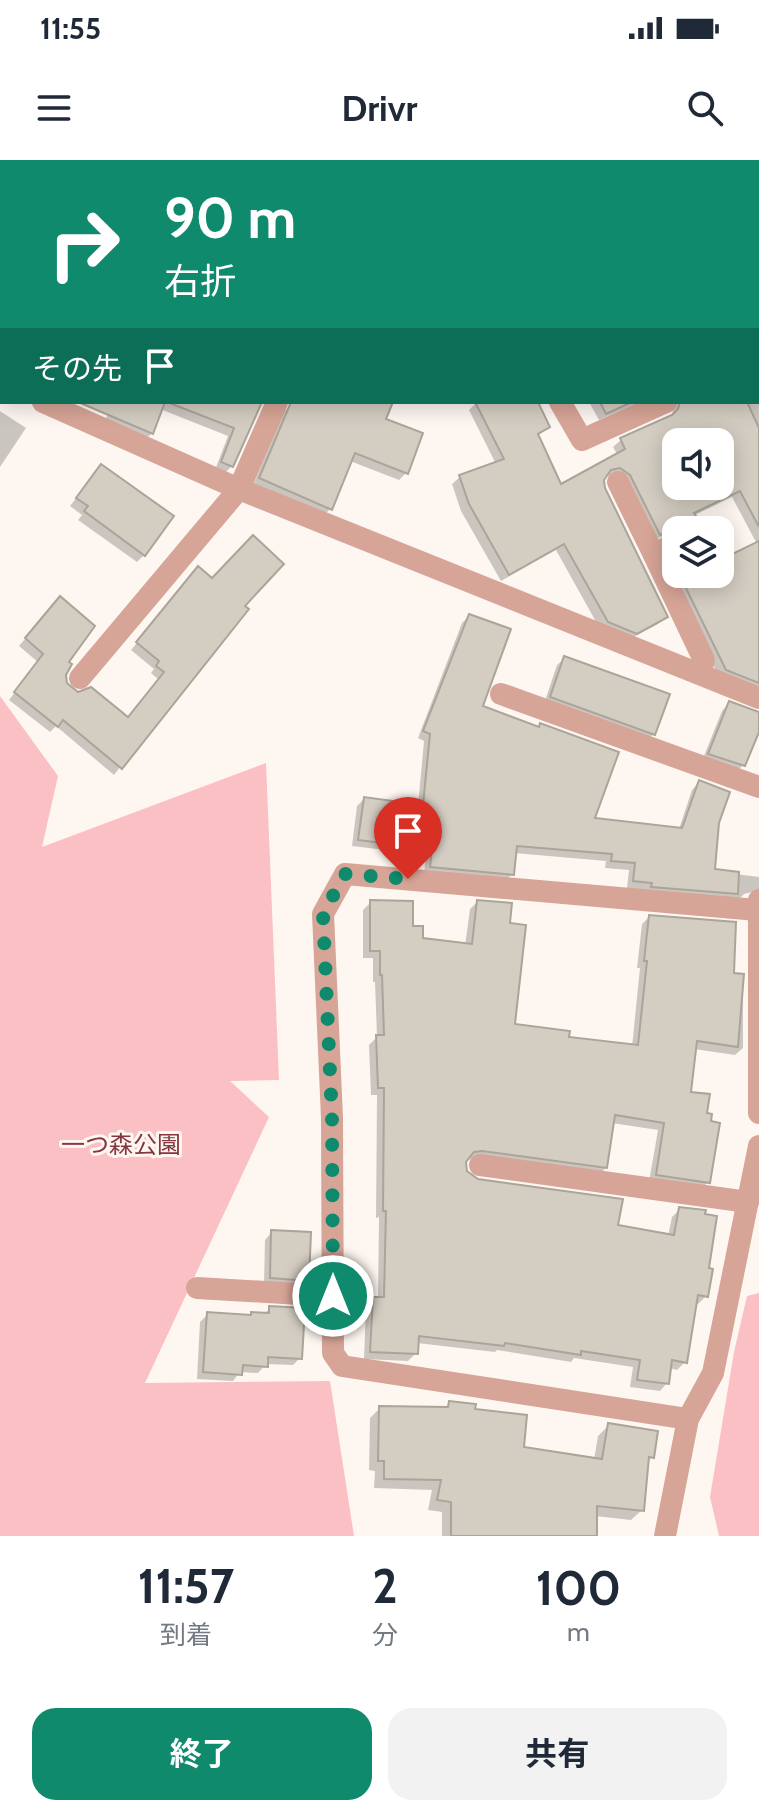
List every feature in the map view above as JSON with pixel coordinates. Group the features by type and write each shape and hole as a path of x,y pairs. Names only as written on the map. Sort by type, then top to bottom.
{"street":[{"path":"48,404 239,489 759,698"},
{"path":"80,678 239,489 276,404"},
{"path":"561,404 582,440 662,404"},
{"path":"618,482 704,660 700,672"},
{"path":"654,555 662,550"},
{"path":"501,694 759,787"},
{"path":"688,1419 342,1366 333,1353 332,1118 323,914 345,874 758,905 759,1113"},
{"path":"665,1536 688,1419 713,1373 759,1146"},
{"path":"480,1165 748,1202"},
{"path":"197,1288 333,1296"}],"green space":[{"name":"一つ森公園","path":"0,696 58,776 42,847 266,763 279,1080 230,1081 269,1117 145,1383 330,1381 354,1536 0,1536"},
{"path":"759,1293 759,1536 719,1536 710,1497 734,1352 747,1296"}],"building":[{"path":"83,404 164,404 153,434"},
{"path":"172,404 261,404 233,467 221,462 234,428"},
{"path":"290,404 392,404 386,419 423,433 408,474 355,453 332,510 259,478"},
{"path":"476,404 539,404 550,427 538,434 561,484 625,449 620,438 672,415 679,404 748,404 759,428 759,527 740,491 734,494 734,428 662,428 662,500 721,500 694,513 696,516 662,516 660,535 630,475 620,468 611,470 604,480 605,488 668,617 637,634 608,622 564,544 509,575 469,504 459,475 504,459"},
{"path":"601,404 628,404 606,414"},
{"path":"101,464 174,516 145,556 84,511 88,506 76,498"},
{"path":"253,535 284,564 245,606 249,609 122,769 63,720 58,727 14,692 43,654 25,638 60,596 95,626 69,662 72,664 66,675 67,683 78,692 91,687 128,717 164,672 156,666 159,661 136,642 198,566 212,578"},
{"path":"759,541 759,683 726,670 686,588 734,588 734,553"},
{"path":"469,614 511,629 483,706 619,752 595,818 682,828 699,780 730,792 719,823 715,869 739,872 738,894 651,887 652,883 633,881 635,863 611,861 612,854 517,846 514,875 430,867 432,849 358,840 364,797 423,805 430,734 423,731"},
{"path":"564,656 670,694 655,735 550,697"},
{"path":"729,701 759,712 759,732 745,766 708,754"},
{"path":"370,900 413,901 413,926 423,926 423,938 472,944 477,900 512,903 510,923 526,925 515,1024 570,1031 569,1037 638,1045 649,915 736,922 734,973 744,974 738,1047 697,1041 691,1092 710,1094 707,1113 712,1114 711,1121 720,1123 710,1183 656,1175 664,1123 615,1115 607,1168 482,1151 474,1152 466,1162 467,1171 478,1179 623,1199 618,1225 674,1235 679,1207 706,1210 705,1214 717,1216 708,1297 698,1295 687,1363 672,1360 669,1384 637,1380 640,1360 581,1351 581,1355 505,1343 504,1346 419,1336 418,1354 370,1352 373,1297 384,1297 386,1211 383,1211 384,1088 378,1088 376,1035 384,1035 382,975 380,951 370,951"},
{"path":"271,1230 311,1232 309,1281 270,1278"},
{"path":"269,1306 305,1308 302,1359 268,1357 268,1367 243,1365 242,1375 203,1372 207,1312 251,1315 251,1312 269,1313"},
{"path":"449,1401 476,1404 475,1409 527,1415 524,1447 602,1459 608,1423 658,1431 654,1458 649,1457 644,1511 597,1506 597,1536 451,1536 451,1502 437,1500 441,1480 384,1479 384,1461 378,1461 379,1406 448,1407"}],"route":[{"path":"333,1296 332,1118 323,914 345,874 408,879"}]}
